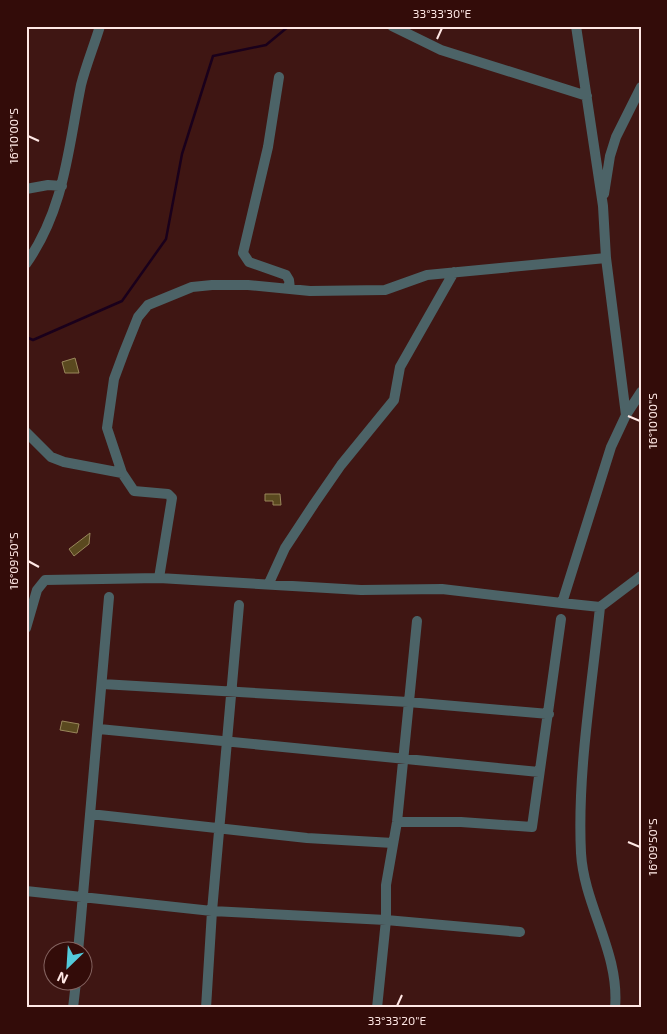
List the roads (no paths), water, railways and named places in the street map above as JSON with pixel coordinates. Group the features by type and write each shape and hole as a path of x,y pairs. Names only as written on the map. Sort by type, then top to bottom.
{"street":[{"path":"26,264 43,238 62,186 82,85 100,26"},
{"path":"392,26 440,50 587,96"},
{"path":"576,26 603,206 606,258 626,415"},
{"path":"279,77 268,146 243,253 249,262 286,275 289,280 290,289"},
{"path":"603,206 610,156 616,137 641,88"},
{"path":"26,189 48,185 62,186"},
{"path":"159,578 172,498 168,494 134,491 122,473 106,428 114,379 142,312 148,305 192,287 223,284 310,291 385,290 427,276 454,272 606,258"},
{"path":"269,584 285,548 314,504 340,466 394,400 400,367 454,272"},
{"path":"562,603 611,447 626,415 641,392"},
{"path":"26,432 51,458 122,473"},
{"path":"26,628 37,590 45,580 159,578 361,590 442,589 600,608 641,576"},
{"path":"79,942 110,597"},
{"path":"206,1008 212,911 239,605"},
{"path":"600,608 587,725 581,854 587,886 611,962 615,1008"},
{"path":"397,822 461,822 532,827 535,823 539,772 549,714 561,618"},
{"path":"376,1008 386,920 386,885 397,822 416,621"},
{"path":"102,684 408,702 549,714"},
{"path":"99,729 403,757 539,772"},
{"path":"90,814 307,838 393,843"},
{"path":"26,891 212,911 386,920 520,932"},
{"path":"73,1008 75,992"}],"waterway":[{"path":"26,337 33,340 122,301 166,239 182,154 213,56 266,45 289,26"}]}
